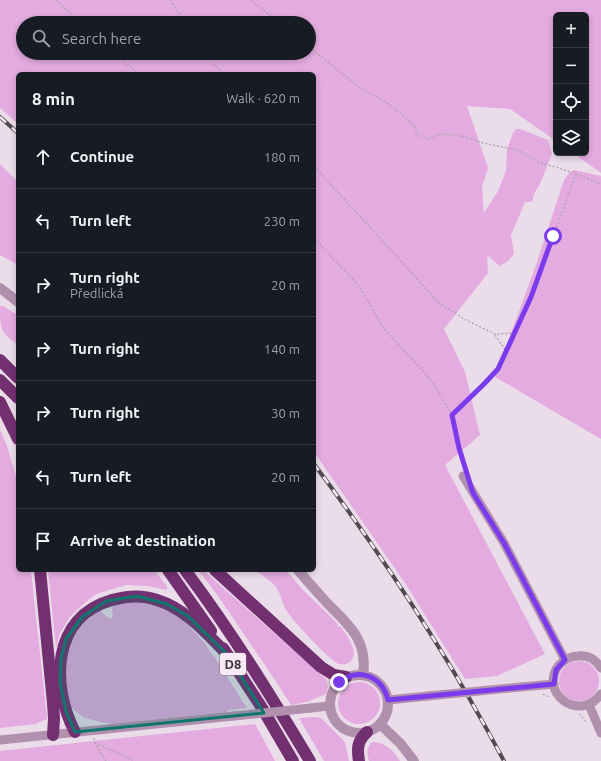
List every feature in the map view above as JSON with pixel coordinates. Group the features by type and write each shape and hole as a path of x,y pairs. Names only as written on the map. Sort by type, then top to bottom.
{"highway":[{"path":"0,360 16,376"},
{"path":"0,380 16,396"},
{"path":"0,402 16,435"},
{"path":"40,572 53,703 53,735"},
{"name":"D8","path":"169,572 227,654 293,761"},
{"name":"D8","path":"186,572 216,612 270,695 310,761"},
{"path":"217,572 321,667 334,675 346,677"},
{"path":"75,732 62,700 59,674 61,658 66,639 75,624 97,606 106,602 127,597 146,597 157,599 177,608 188,616 227,654"},
{"path":"359,761 358,744 366,732"}],"street":[{"path":"0,288 16,300"},
{"path":"465,473 504,543 565,660"},
{"path":"300,572 350,627 358,638 364,654 363,675"},
{"path":"601,668 596,662 587,657 576,656 565,660 556,670 554,684 560,698 568,704 579,707 589,705 601,694"},
{"path":"363,675 369,676 380,683 388,700 386,715 376,727 366,732 355,733 344,729 332,717 330,697 339,682 346,677 363,675"},
{"path":"388,700 554,684"},
{"path":"589,705 601,734"},
{"path":"0,740 330,706"},
{"path":"380,724 400,743 414,761"}],"path":[{"path":"56,0 73,16"},
{"path":"170,0 181,16"},
{"path":"251,0 270,16"},
{"path":"316,53 360,88 389,104 413,124 418,135 430,139 438,135 449,134 518,150 540,164 559,168 601,184"},
{"path":"123,60 136,72"},
{"path":"209,60 222,72"},
{"path":"316,168 439,304 495,334 506,351"},
{"path":"452,415 463,406 498,369 531,297 576,174"},
{"path":"316,240 358,286 384,330 425,373 437,389 452,415 465,473"},
{"path":"495,334 515,333"},
{"path":"106,761 95,743 133,760"}],"highlighted area":[{"path":"137,596 167,604 188,616 227,654 264,713 75,732 66,712 60,683 61,658 66,639 82,617 106,601"}],"shaded area":[{"path":"0,0 601,0 601,173 577,156 589,156 589,12 553,12 553,139 510,109 467,106 488,168 482,187 484,213 498,191 506,171 507,149 516,129 520,129 548,140 552,154 540,184 534,194 532,202 525,202 511,235 514,254 508,261 500,266 487,255 488,273 444,329 465,372 480,435 445,465 545,654 497,676 465,679 405,583 316,455 316,72 16,72 16,122 0,108"},
{"path":"0,164 16,180 16,264 0,255"},
{"path":"574,170 601,176 601,439 495,377 536,265 564,180 569,173"},
{"path":"0,306 3,306 16,314 16,343 4,333 0,320"},
{"path":"0,429 16,476 16,572 31,572 47,719 36,724 0,728"},
{"path":"48,572 156,572 167,586 167,590 148,586 126,585 96,594 70,617 60,633 56,648"},
{"path":"200,572 205,572 326,679 328,687 326,694 307,702 291,705 218,596"},
{"path":"258,572 288,572 302,589 338,624 337,627 340,626 343,629 351,643 354,653 349,663 339,664 334,661 303,631 286,610 276,587"},
{"path":"140,600 158,604 172,611 185,621 197,634 219,664 247,708 228,710 227,712 114,724 83,717 72,708 67,698 65,657 77,629 99,610 110,619 113,617 112,607 114,604"},
{"path":"579,661 593,667 599,681 593,695 579,701 565,695 559,681 565,667"},
{"path":"359,682 367,684 376,692 380,703 378,711 370,720 359,724 351,722 342,714 338,703 340,695 348,686"},
{"path":"299,718 321,718 345,742 349,761 324,761"},
{"path":"255,724 275,761 0,761 0,751"},
{"path":"372,742 385,745 400,761 369,761 368,751"}],"railway":[{"path":"0,117 16,131"},
{"path":"316,467 340,499 415,609 461,684 504,761"}],"route":[{"path":"339,682 346,677 359,674 369,676 380,683 384,688 388,700 554,684 554,674 558,666 565,660 504,543 473,493 459,448 452,415 463,406 498,369 531,297 553,236"}]}
